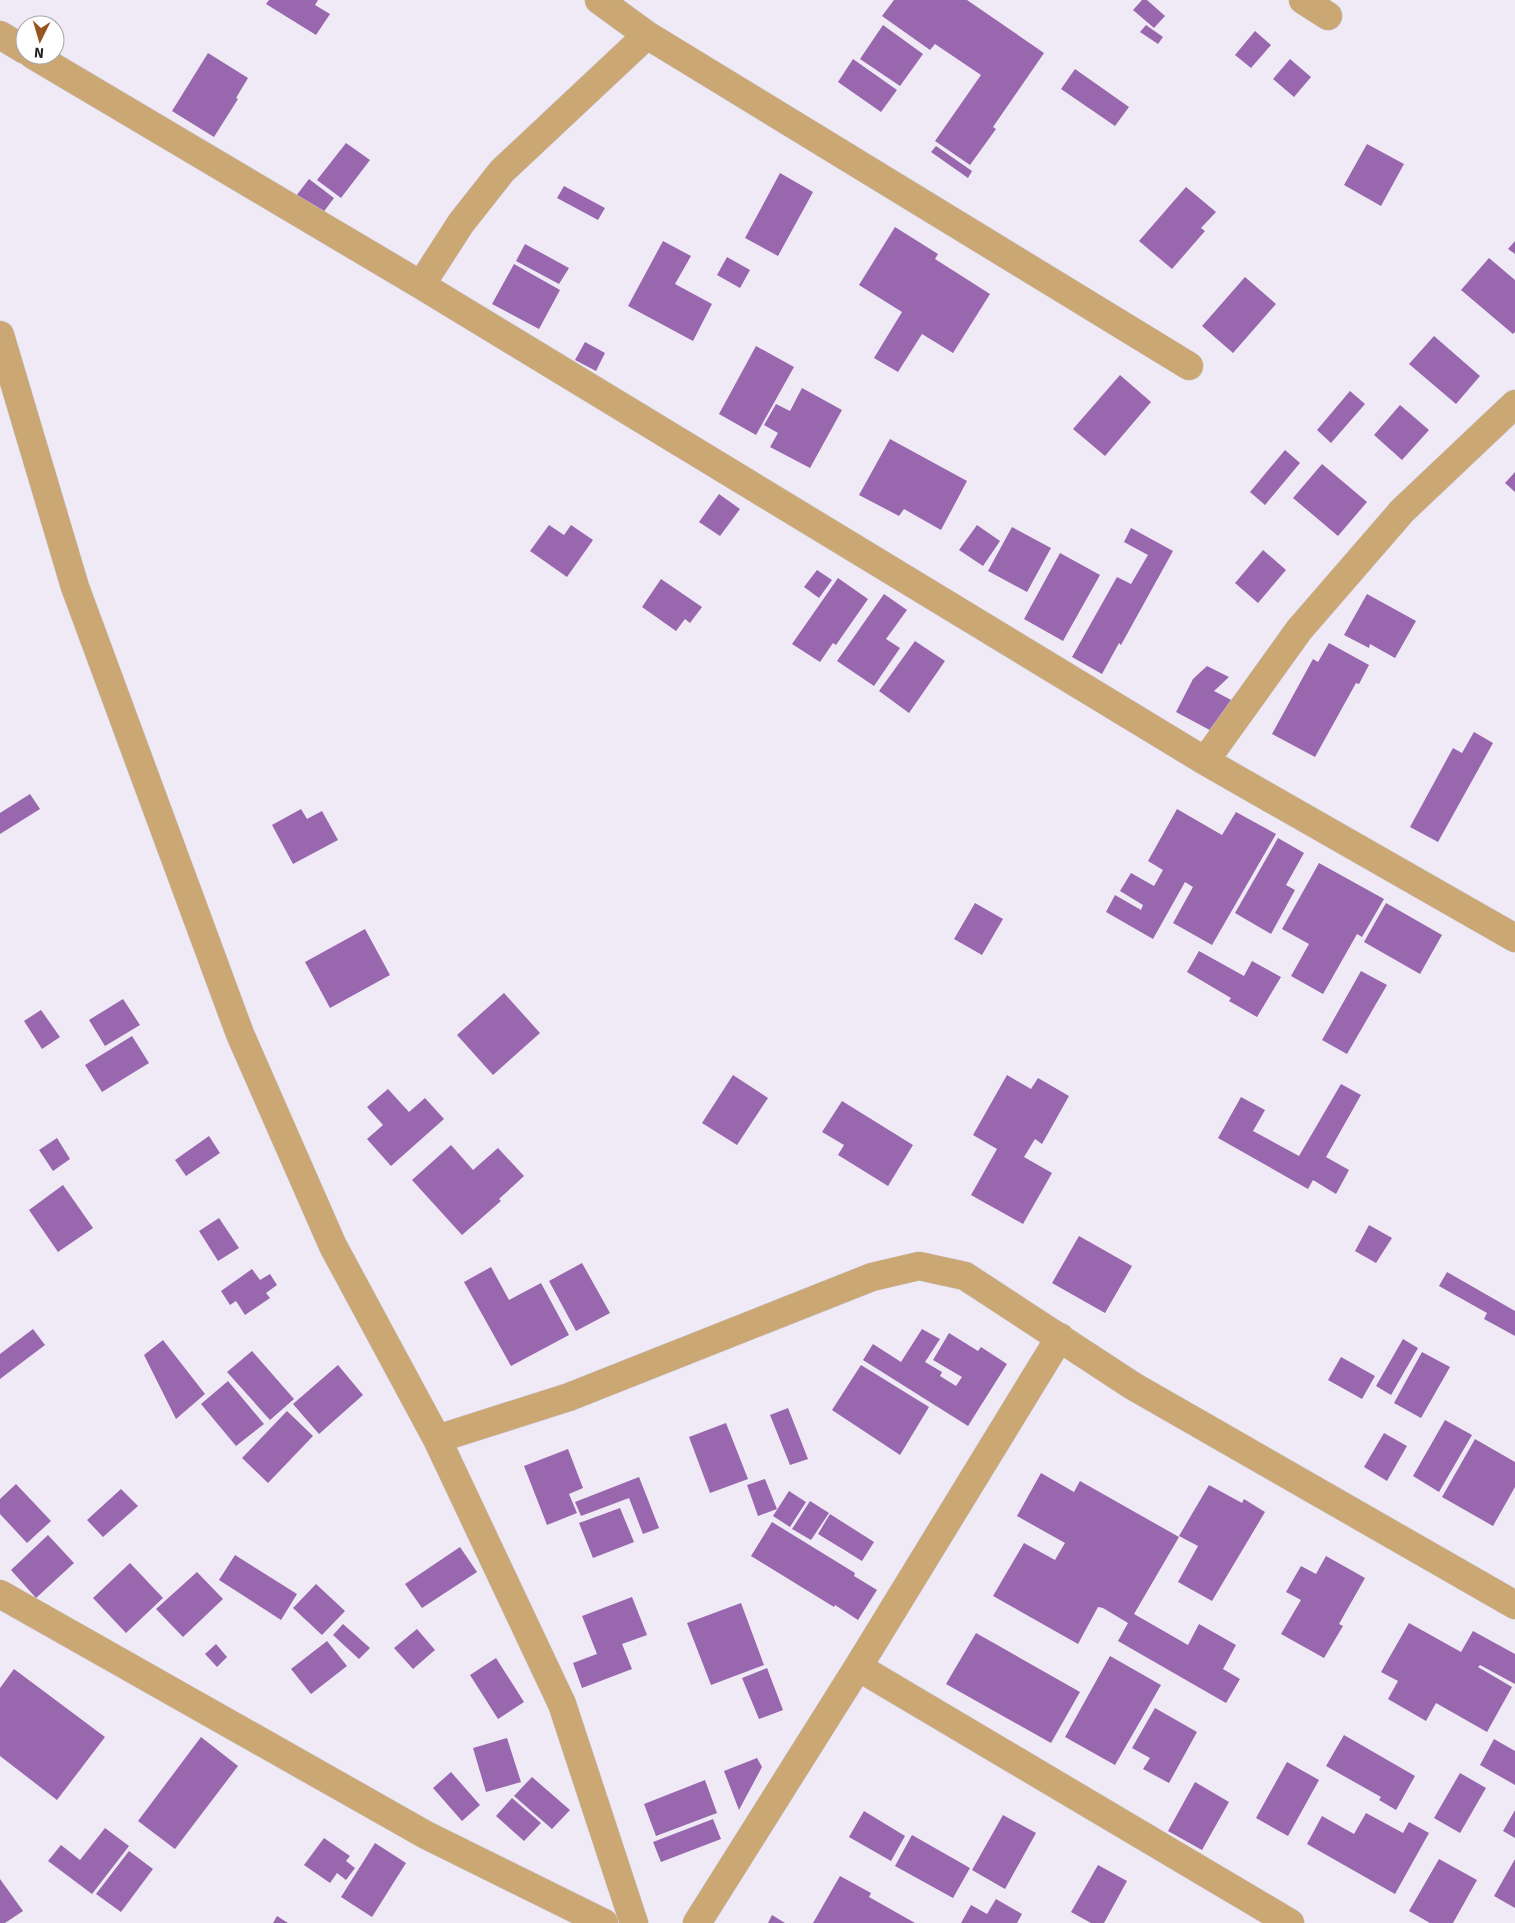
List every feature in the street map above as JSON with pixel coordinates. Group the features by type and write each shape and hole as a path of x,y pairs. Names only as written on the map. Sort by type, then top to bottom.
{"street":[{"path":"599,0 647,35 1189,366"},
{"path":"1303,0 1328,16"},
{"path":"0,35 15,44"},
{"path":"422,285 461,223 502,171 647,35"},
{"path":"50,65 422,285 1205,761 1515,938"},
{"path":"0,335 75,587 240,1034 333,1246 437,1439 562,1704 634,1923"},
{"path":"1205,761 1299,630 1395,518 1515,404"},
{"path":"437,1439 569,1397 872,1277 919,1266 965,1276 1133,1386 1515,1605"},
{"path":"696,1923 858,1667 1060,1337"},
{"path":"0,1594 426,1835 604,1923"},
{"path":"858,1667 1290,1923"}],"building":[{"path":"269,0 318,0 315,5 330,14 316,35 266,4"},
{"path":"894,0 967,0 1044,53 993,127 996,129 970,165 935,141 981,75 935,44 930,50 882,16"},
{"path":"1142,0 1147,0 1165,16 1154,28 1133,10"},
{"path":"883,25 923,54 900,86 860,59"},
{"path":"1146,25 1163,37 1158,44 1140,32"},
{"path":"1255,31 1271,45 1251,68 1235,55"},
{"path":"208,53 248,78 236,98 238,99 214,137 172,111"},
{"path":"853,59 897,90 881,112 838,82"},
{"path":"1290,59 1311,77 1294,97 1273,79"},
{"path":"1075,69 1129,107 1115,126 1061,89"},
{"path":"346,143 370,160 341,198 317,180"},
{"path":"1367,144 1404,164 1381,206 1344,185"},
{"path":"936,146 972,171 968,178 931,152"},
{"path":"780,173 813,192 778,256 745,238"},
{"path":"309,179 334,198 322,214 296,196"},
{"path":"564,186 605,208 598,220 557,198"},
{"path":"1186,187 1216,212 1201,228 1205,231 1172,269 1139,241"},
{"path":"895,227 938,254 935,259 990,294 953,353 922,334 898,372 874,358 902,312 859,285"},
{"path":"663,241 691,256 675,284 712,304 693,341 628,306"},
{"path":"1515,241 1515,254 1508,249"},
{"path":"525,244 569,268 559,284 516,261"},
{"path":"727,257 750,270 740,288 717,275"},
{"path":"1489,258 1515,280 1515,332 1513,334 1461,290"},
{"path":"514,264 560,290 539,329 492,304"},
{"path":"1245,277 1276,304 1233,353 1202,326"},
{"path":"1434,336 1480,376 1456,404 1409,364"},
{"path":"585,342 605,353 596,371 575,360"},
{"path":"756,346 794,367 756,435 719,414"},
{"path":"1120,375 1151,402 1105,456 1073,429"},
{"path":"802,388 842,410 810,468 770,447 778,433 764,425 776,404 790,411"},
{"path":"1350,391 1365,404 1331,443 1317,430"},
{"path":"1400,405 1429,430 1402,460 1374,435"},
{"path":"890,439 967,481 941,530 904,509 899,516 859,495"},
{"path":"1285,450 1300,463 1265,505 1250,492"},
{"path":"1322,464 1367,502 1338,536 1293,498"},
{"path":"1515,472 1515,492 1505,483"},
{"path":"719,494 740,509 720,536 699,522"},
{"path":"549,525 564,535 571,525 593,540 567,577 530,551"},
{"path":"977,525 1000,541 983,566 959,550"},
{"path":"1012,527 1051,548 1027,592 988,571"},
{"path":"1131,528 1173,551 1121,645 1119,643 1102,674 1072,657 1117,577 1131,584 1148,555 1124,542"},
{"path":"1263,550 1286,570 1258,603 1235,583"},
{"path":"1060,553 1100,575 1063,641 1024,619"},
{"path":"817,570 832,580 819,598 804,587"},
{"path":"838,578 868,599 836,645 833,643 820,662 792,644"},
{"path":"661,579 702,607 690,623 685,619 676,631 642,607"},
{"path":"884,594 907,610 886,639 900,648 874,686 837,661"},
{"path":"1367,594 1416,621 1395,658 1370,644 1369,648 1344,635"},
{"path":"915,641 945,661 909,713 879,691"},
{"path":"1329,643 1369,665 1359,684 1356,683 1315,757 1272,734 1313,659 1318,662"},
{"path":"1207,666 1229,677 1214,691 1237,703 1219,735 1176,712 1193,679"},
{"path":"1474,732 1493,743 1438,842 1410,827 1453,748 1462,753"},
{"path":"30,794 40,809 0,834 0,813"},
{"path":"301,809 307,819 322,811 338,840 293,864 272,825"},
{"path":"1177,809 1222,835 1236,812 1276,834 1212,945 1173,923 1193,887 1185,882 1153,939 1106,912 1115,895 1141,910 1143,905 1120,891 1131,873 1154,886 1163,870 1148,861"},
{"path":"1278,838 1304,853 1286,885 1295,890 1271,934 1235,913"},
{"path":"1319,863 1384,899 1362,937 1357,934 1323,994 1291,976 1309,944 1282,929"},
{"path":"975,903 1003,919 982,955 954,939"},
{"path":"1386,903 1442,935 1420,974 1364,942"},
{"path":"365,929 390,975 330,1008 305,962"},
{"path":"1199,951 1244,976 1252,961 1281,977 1257,1017 1229,1001 1231,998 1187,972"},
{"path":"1361,971 1387,985 1347,1054 1322,1040"},
{"path":"504,993 540,1033 493,1075 457,1035"},
{"path":"123,999 140,1025 105,1046 89,1020"},
{"path":"41,1010 60,1037 42,1049 24,1021"},
{"path":"132,1036 149,1063 102,1092 85,1065"},
{"path":"733,1075 768,1098 737,1145 702,1123"},
{"path":"1007,1075 1031,1089 1038,1078 1069,1096 1042,1144 1035,1139 1024,1157 1052,1173 1023,1224 971,1195 997,1149 973,1135"},
{"path":"1341,1084 1361,1095 1326,1157 1349,1170 1336,1194 1313,1180 1308,1189 1218,1138 1241,1097 1265,1110 1253,1131 1299,1156"},
{"path":"388,1089 409,1112 425,1098 444,1119 391,1166 367,1139 383,1125 367,1107"},
{"path":"842,1101 913,1145 888,1186 838,1155 844,1145 822,1132"},
{"path":"209,1136 220,1153 186,1176 175,1160"},
{"path":"57,1138 70,1159 53,1171 39,1150"},
{"path":"451,1145 473,1170 498,1148 524,1176 499,1199 501,1201 462,1235 412,1180"},
{"path":"63,1185 93,1228 58,1252 29,1210"},
{"path":"219,1218 239,1248 218,1261 199,1231"},
{"path":"1369,1225 1392,1238 1376,1263 1355,1251"},
{"path":"1079,1236 1132,1266 1105,1313 1052,1283"},
{"path":"582,1263 610,1313 576,1331 549,1281"},
{"path":"491,1267 509,1300 541,1283 569,1335 511,1366 464,1282"},
{"path":"252,1269 260,1280 270,1274 277,1285 266,1293 270,1298 245,1315 236,1301 230,1305 221,1291"},
{"path":"1447,1272 1515,1311 1515,1336 1484,1319 1487,1313 1439,1286"},
{"path":"33,1329 45,1345 0,1379 0,1354"},
{"path":"922,1329 940,1339 925,1362 942,1372 940,1376 956,1386 962,1377 933,1360 949,1333 978,1351 981,1347 1007,1364 968,1426 863,1360 873,1344 901,1362"},
{"path":"1403,1339 1418,1348 1391,1395 1376,1386"},
{"path":"163,1340 205,1394 176,1419 144,1355"},
{"path":"252,1351 294,1399 270,1420 227,1372"},
{"path":"1422,1352 1450,1367 1421,1418 1394,1403"},
{"path":"1341,1357 1375,1376 1362,1399 1328,1380"},
{"path":"338,1365 363,1395 319,1434 293,1404"},
{"path":"861,1365 929,1407 900,1455 832,1410"},
{"path":"228,1381 264,1424 236,1446 201,1404"},
{"path":"788,1408 808,1459 790,1465 770,1415"},
{"path":"287,1411 313,1436 268,1483 242,1458"},
{"path":"1445,1420 1472,1435 1439,1492 1413,1476"},
{"path":"726,1423 748,1479 710,1493 689,1437"},
{"path":"1384,1433 1407,1446 1387,1481 1364,1467"},
{"path":"1475,1439 1515,1462 1515,1487 1493,1526 1442,1497"},
{"path":"568,1449 583,1488 569,1494 577,1513 547,1525 524,1466"},
{"path":"1041,1473 1074,1492 1080,1481 1179,1537 1134,1614 1188,1645 1199,1624 1236,1645 1223,1669 1240,1679 1226,1703 1118,1641 1128,1623 1103,1608 1098,1607 1078,1644 993,1596 1024,1543 1055,1560 1065,1543 1017,1516"},
{"path":"639,1477 659,1528 643,1534 629,1498 581,1516 575,1502"},
{"path":"765,1479 777,1509 758,1516 747,1485"},
{"path":"16,1484 51,1521 27,1543 0,1514 0,1499"},
{"path":"1209,1485 1242,1503 1244,1499 1265,1512 1212,1601 1178,1582 1198,1546 1179,1536"},
{"path":"121,1489 138,1506 103,1537 87,1520"},
{"path":"789,1491 806,1502 790,1527 773,1516"},
{"path":"810,1501 829,1513 811,1540 792,1529"},
{"path":"620,1508 634,1542 593,1558 579,1523"},
{"path":"830,1514 874,1542 862,1561 818,1534"},
{"path":"772,1522 855,1573 854,1576 877,1590 858,1620 751,1556"},
{"path":"48,1535 74,1563 36,1598 11,1570"},
{"path":"460,1547 477,1572 422,1608 405,1584"},
{"path":"235,1555 297,1594 281,1620 219,1580"},
{"path":"1326,1556 1365,1578 1339,1624 1343,1626 1324,1658 1281,1634 1301,1600 1286,1592 1301,1566 1316,1574"},
{"path":"130,1563 163,1598 126,1633 93,1598"},
{"path":"197,1572 223,1599 183,1637 156,1609"},
{"path":"316,1584 345,1611 322,1635 293,1608"},
{"path":"632,1597 647,1635 622,1644 632,1669 582,1688 573,1663 597,1654 582,1616"},
{"path":"741,1603 764,1665 711,1685 687,1623"},
{"path":"1409,1623 1461,1652 1473,1631 1515,1654 1515,1684 1480,1665 1478,1667 1512,1687 1487,1732 1436,1703 1426,1721 1388,1699 1398,1681 1381,1672"},
{"path":"343,1624 370,1648 359,1659 333,1635"},
{"path":"417,1629 435,1650 413,1669 394,1648"},
{"path":"976,1633 1080,1692 1051,1743 946,1684"},
{"path":"327,1641 347,1666 311,1694 291,1669"},
{"path":"216,1644 227,1657 217,1667 205,1654"},
{"path":"1110,1656 1161,1685 1115,1765 1065,1737"},
{"path":"496,1658 524,1702 498,1719 470,1675"},
{"path":"767,1668 783,1710 759,1719 742,1678"},
{"path":"14,1669 105,1737 57,1800 0,1756 0,1688"},
{"path":"1155,1708 1197,1732 1169,1783 1143,1769 1150,1758 1132,1748"},
{"path":"1344,1735 1415,1776 1396,1810 1379,1800 1381,1797 1326,1766"},
{"path":"201,1737 238,1766 175,1849 138,1821"},
{"path":"507,1738 521,1782 486,1792 473,1748"},
{"path":"1494,1739 1515,1751 1515,1785 1480,1765"},
{"path":"757,1758 762,1767 739,1810 724,1771"},
{"path":"1287,1762 1319,1780 1288,1836 1256,1818"},
{"path":"451,1772 480,1805 462,1821 433,1788"},
{"path":"1460,1773 1486,1788 1460,1833 1434,1818"},
{"path":"532,1777 570,1810 552,1829 514,1796"},
{"path":"705,1780 717,1813 656,1836 644,1804"},
{"path":"1195,1782 1229,1802 1202,1850 1168,1831"},
{"path":"512,1798 541,1823 524,1841 496,1816"},
{"path":"1515,1810 1515,1838 1503,1831"},
{"path":"864,1811 905,1836 891,1861 849,1837"},
{"path":"1366,1813 1403,1833 1409,1822 1429,1833 1395,1894 1307,1844 1322,1816 1354,1834"},
{"path":"1003,1815 1036,1833 1005,1889 972,1870"},
{"path":"713,1819 721,1839 661,1862 653,1842"},
{"path":"105,1828 129,1846 92,1894 48,1861 61,1845 80,1860"},
{"path":"912,1835 970,1868 953,1898 895,1866"},
{"path":"324,1838 350,1856 346,1861 355,1868 346,1880 337,1873 330,1883 304,1865"},
{"path":"375,1843 406,1863 372,1917 341,1897"},
{"path":"129,1851 153,1869 121,1912 96,1894"},
{"path":"1439,1859 1477,1880 1453,1923 1430,1923 1409,1911"},
{"path":"1515,1859 1515,1908 1494,1896"},
{"path":"1098,1865 1127,1881 1104,1923 1091,1923 1071,1912"},
{"path":"840,1876 871,1893 869,1897 915,1923 813,1923"},
{"path":"0,1879 23,1911 5,1923 0,1923"},
{"path":"996,1899 1022,1914 1017,1923 961,1923 971,1905 987,1914"},
{"path":"772,1915 785,1923 768,1923"},
{"path":"277,1916 288,1923 273,1923"}]}
